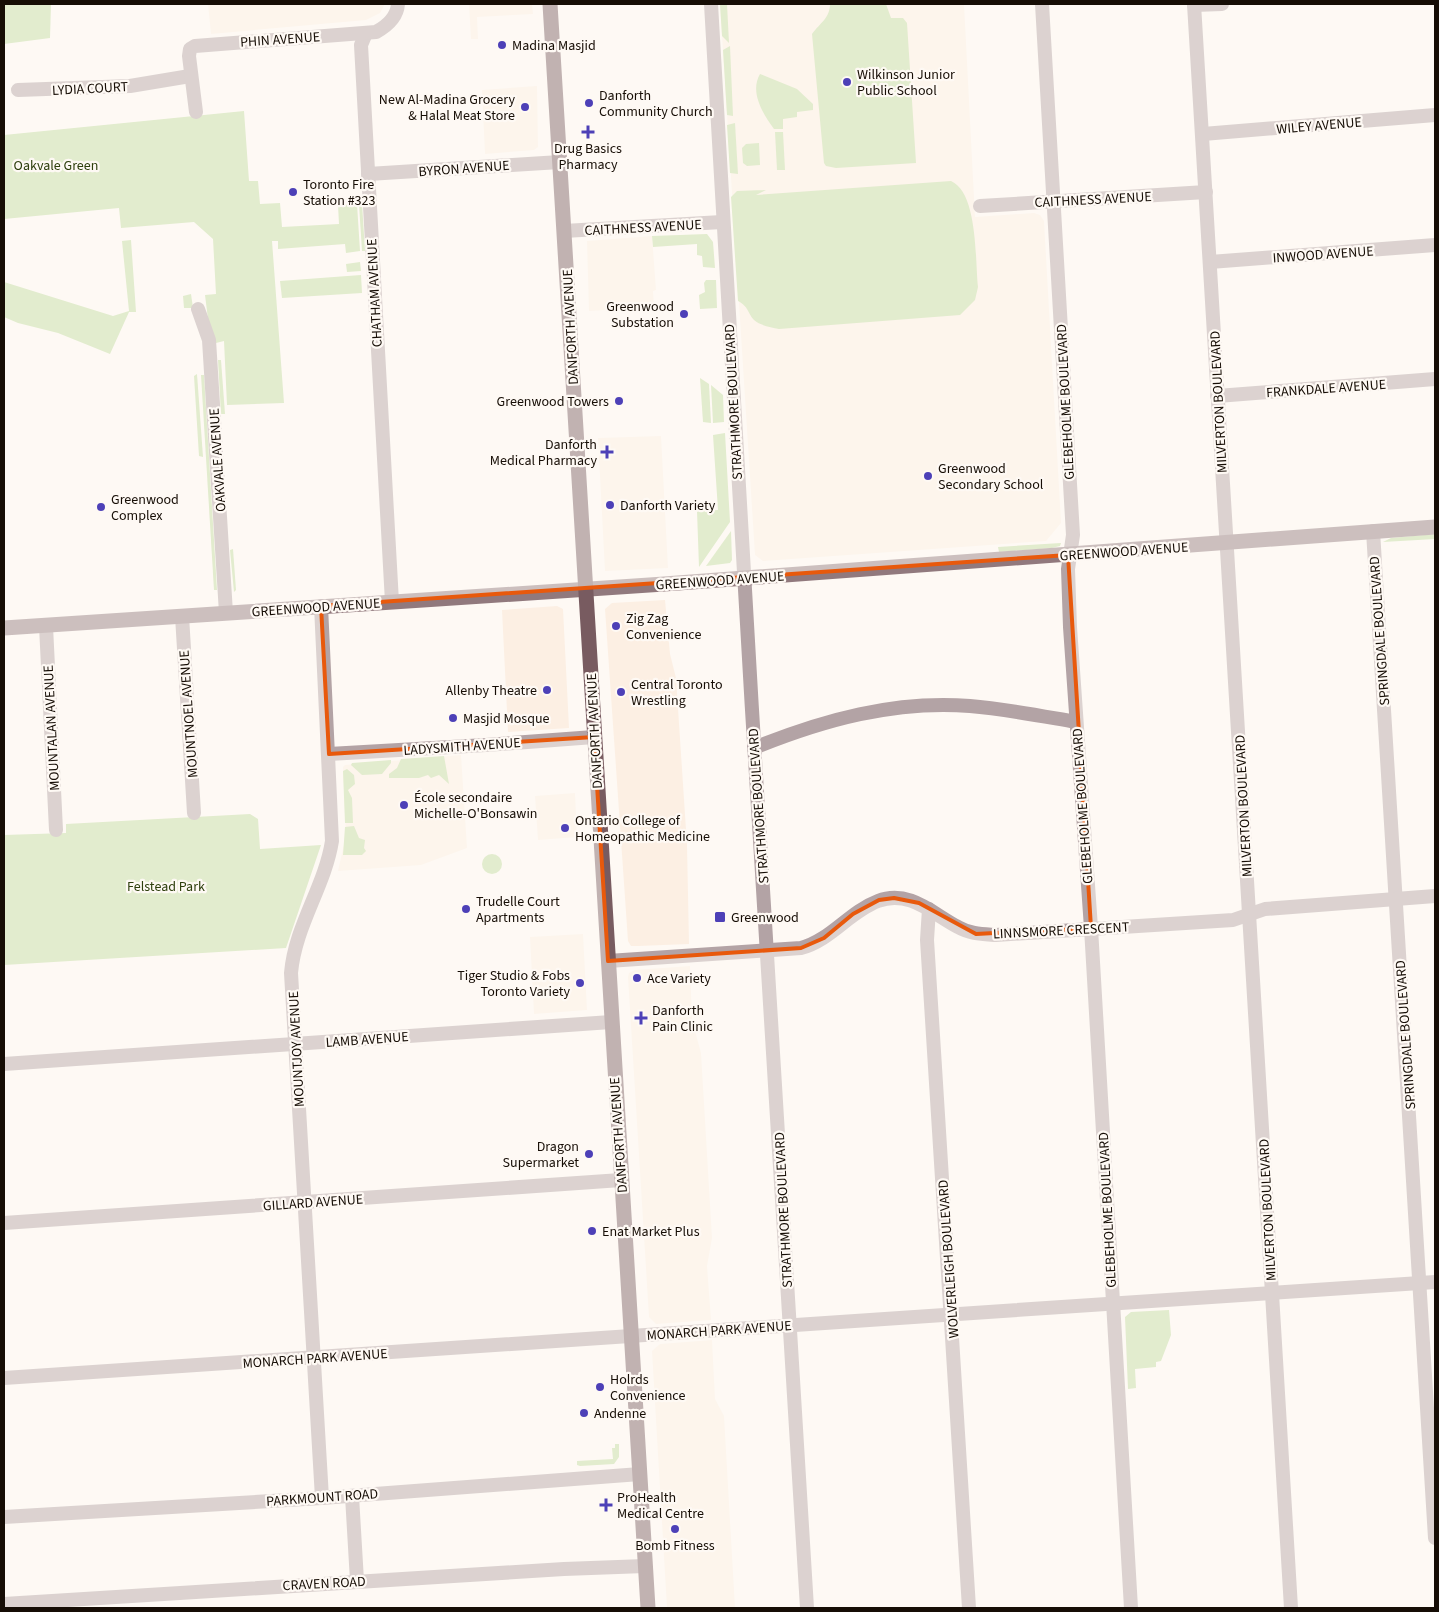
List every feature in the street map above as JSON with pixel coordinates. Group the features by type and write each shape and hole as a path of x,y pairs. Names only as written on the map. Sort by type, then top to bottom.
{"main road":[{"name":"DANFORTH AVENUE","path":"550,4 648,1608"}],"street":[{"path":"366,33 376,32 385,27 394,16 398,4"},
{"name":"STRATHMORE BOULEVARD","path":"710,4 743,578 768,950 807,1608"},
{"name":"GLEBEHOLME BOULEVARD","path":"1042,4 1073,535 1068,554 1076,722 1091,928 1131,1608"},
{"path":"1194,5 1222,4"},
{"name":"MILVERTON BOULEVARD","path":"1194,5 1291,1608"},
{"name":"PHIN AVENUE","path":"190,76 190,49 195,46 366,33"},
{"name":"CHATHAM AVENUE","path":"366,33 361,45 392,602"},
{"path":"190,76 196,112"},
{"name":"LYDIA COURT","path":"18,90 34,91 94,86 130,86 190,76"},
{"name":"WILEY AVENUE","path":"1203,134 1435,116"},
{"name":"BYRON AVENUE","path":"368,174 560,162"},
{"name":"CAITHNESS AVENUE","path":"980,206 1206,192"},
{"name":"CAITHNESS AVENUE","path":"564,231 722,222"},
{"name":"INWOOD AVENUE","path":"1210,262 1435,245"},
{"name":"OAKVALE AVENUE","path":"198,309 209,340 226,613"},
{"name":"FRANKDALE AVENUE","path":"1217,396 1435,380"},
{"name":"GREENWOOD AVENUE","path":"4,628 743,578 1435,527"},
{"name":"SPRINGDALE BOULEVARD","path":"1373,531 1435,1538"},
{"name":"MOUNTJOY AVENUE","path":"321,606 332,841 328,860 297,942 292,964 303,1202 322,1498"},
{"name":"MOUNTNOEL AVENUE","path":"182,616 194,813"},
{"name":"MOUNTALAN AVENUE","path":"46,626 56,830"},
{"path":"754,748 802,728 864,713 916,705 971,706 1076,722"},
{"name":"LADYSMITH AVENUE","path":"329,754 486,746 594,737"},
{"name":"LINNSMORE CRESCENT","path":"608,961 811,946 832,932 853,914 880,900 906,900 919,903 960,928 976,934 1032,933 1233,920 1265,909 1435,896"},
{"name":"WOLVERLEIGH BOULEVARD","path":"930,909 926,940 952,1314 969,1608"},
{"name":"LAMB AVENUE","path":"4,1064 611,1022"},
{"name":"GILLARD AVENUE","path":"4,1223 621,1180"},
{"name":"MONARCH PARK AVENUE","path":"4,1378 1435,1282"},
{"name":"PARKMOUNT ROAD","path":"4,1517 352,1496 640,1474"},
{"path":"352,1496 358,1582"},
{"name":"CRAVEN ROAD","path":"4,1604 564,1569 645,1566"}],"highlighted area":[{"path":"1068,555 1091,928 976,934 919,903 894,898 879,900 853,914 824,938 801,948 608,961 594,737 329,754 321,606"}],"shaded area":[{"path":"208,4 385,4 380,13 366,20 211,34"},
{"path":"469,4 532,4 533,14 477,17 478,39 471,39"},
{"path":"720,4 964,4 975,217 1034,213 1040,215 1044,221 1061,523 1046,541 763,561 755,555"},
{"path":"537,86 538,147 534,150 485,154 482,90"},
{"path":"652,236 656,290 653,291 654,307 589,311 587,241"},
{"path":"661,436 668,568 605,571 598,438"},
{"path":"665,600 670,654 676,678 687,845 689,944 631,946 628,941 605,609 612,603"},
{"path":"557,606 563,609 569,728 508,732 502,610"},
{"name":"École secondaire Michelle-O'Bonsawin","path":"461,755 467,848 421,865 338,871 346,836 343,767 345,765"},
{"path":"575,793 577,837 538,840 535,796"},
{"path":"583,934 587,1010 534,1014 530,937"},
{"path":"690,966 692,1020 701,1053 712,1238 707,1266 711,1320 656,1324 649,1317 628,977 629,973 635,970"},
{"path":"712,1340 715,1399 724,1416 735,1608 667,1608 652,1351 660,1344"}],"green space":[{"path":"4,4 51,4 50,38 4,44"},
{"path":"720,4 727,4 729,43 722,36"},
{"path":"830,4 886,4 891,18 903,18 907,23 916,163 836,168 826,166 824,163 812,34 826,17"},
{"path":"730,46 733,116 727,115 723,50"},
{"path":"760,74 797,89 813,104 813,110 797,112 797,117 783,119 783,129 774,129 762,110 757,96 757,81"},
{"name":"Oakvale Green","path":"244,111 249,181 258,181 260,204 280,203 282,227 339,224 338,205 357,204 360,251 346,253 345,244 278,249 278,241 272,241 284,403 227,405 224,341 216,343 208,319 205,295 216,294 213,239 194,222 121,228 119,208 4,219 4,135"},
{"path":"735,123 738,174 730,173 727,125"},
{"path":"775,132 783,132 785,170 777,170"},
{"path":"759,143 760,165 747,166 743,163 742,148 746,144"},
{"path":"951,181 960,188 971,212 974,228 978,287 975,300 960,315 779,329 766,326 754,320 744,305 738,301 731,197 737,191 766,190 756,195"},
{"path":"362,203 365,251 362,251 359,204"},
{"path":"707,234 713,242 715,268 703,267 702,256 697,255 697,244 653,247 652,236"},
{"path":"131,240 136,312 129,312 110,354 58,333 18,323 4,317 4,282 113,316 129,311 122,241"},
{"path":"360,262 361,271 347,272 346,264"},
{"path":"361,275 362,293 282,298 280,281"},
{"path":"706,280 716,280 717,308 700,309 699,295 705,292 704,283"},
{"path":"191,294 193,308 184,308 183,296"},
{"path":"218,360 221,360 225,414 221,414"},
{"path":"197,374 203,457 199,456 194,376"},
{"path":"201,375 204,375 217,590 214,590"},
{"path":"700,378 709,384 711,423 703,422"},
{"path":"711,385 723,395 724,422 713,423"},
{"path":"725,433 730,522 699,567 697,511 718,510 713,435"},
{"path":"731,531 732,560 730,563 706,566"},
{"path":"1435,534 1435,539 1383,542 1391,538"},
{"path":"1061,543 1060,546 1052,548 999,552 998,547"},
{"path":"233,549 236,590 234,592 230,550"},
{"path":"444,756 449,784 439,775 431,778 428,775 419,778 389,778 389,774 397,768 401,759"},
{"path":"391,760 391,763 382,774 362,775 351,765 352,763"},
{"path":"347,769 354,775 355,784 348,790 352,798 353,823 345,823 343,771"},
{"name":"Felstead Park","path":"250,814 258,819 260,849 321,845 286,948 4,965 4,835 66,833 66,824"},
{"path":"354,826 359,838 365,840 364,848 366,851 362,855 343,855 345,827"},
{"path":"492,854 499,857 502,864 499,871 492,874 485,871 482,864 485,857"},
{"path":"1169,1310 1171,1335 1161,1361 1156,1362 1156,1367 1135,1369 1136,1388 1128,1389 1125,1317 1131,1312"},
{"path":"615,1444 619,1444 619,1457 614,1464 577,1465 577,1461 613,1459 612,1448 615,1448"}],"place":[{"name":"Madina Masjid","path":"502,45"},
{"name":"Wilkinson Junior Public School","path":"847,82"},
{"name":"Danforth Community Church","path":"589,103"},
{"name":"New Al-Madina Grocery & Halal Meat Store","path":"525,107"},
{"name":"Drug Basics Pharmacy","path":"588,132"},
{"name":"Toronto Fire Station #323","path":"293,192"},
{"name":"Greenwood Substation","path":"684,314"},
{"name":"Greenwood Towers","path":"619,401"},
{"name":"Danforth Medical Pharmacy","path":"607,452"},
{"name":"Greenwood Secondary School","path":"928,476"},
{"name":"Danforth Variety","path":"610,505"},
{"name":"Greenwood Complex","path":"101,507"},
{"name":"Zig Zag Convenience","path":"616,626"},
{"name":"Allenby Theatre","path":"547,690"},
{"name":"Central Toronto Wrestling","path":"621,692"},
{"name":"Masjid Mosque","path":"453,718"},
{"name":"École secondaire Michelle-O'Bonsawin","path":"404,805"},
{"name":"Ontario College of Homeopathic Medicine","path":"565,828"},
{"name":"Trudelle Court Apartments","path":"466,909"},
{"name":"Greenwood","path":"720,917"},
{"name":"Ace Variety","path":"637,978"},
{"name":"Tiger Studio & Fobs Toronto Variety","path":"580,983"},
{"name":"Danforth Pain Clinic","path":"641,1018"},
{"name":"Dragon Supermarket","path":"589,1154"},
{"name":"Enat Market Plus","path":"592,1231"},
{"name":"Holrds Convenience","path":"600,1387"},
{"name":"Andenne","path":"584,1413"},
{"name":"ProHealth Medical Centre","path":"606,1505"},
{"name":"Bomb Fitness","path":"675,1529"}]}
